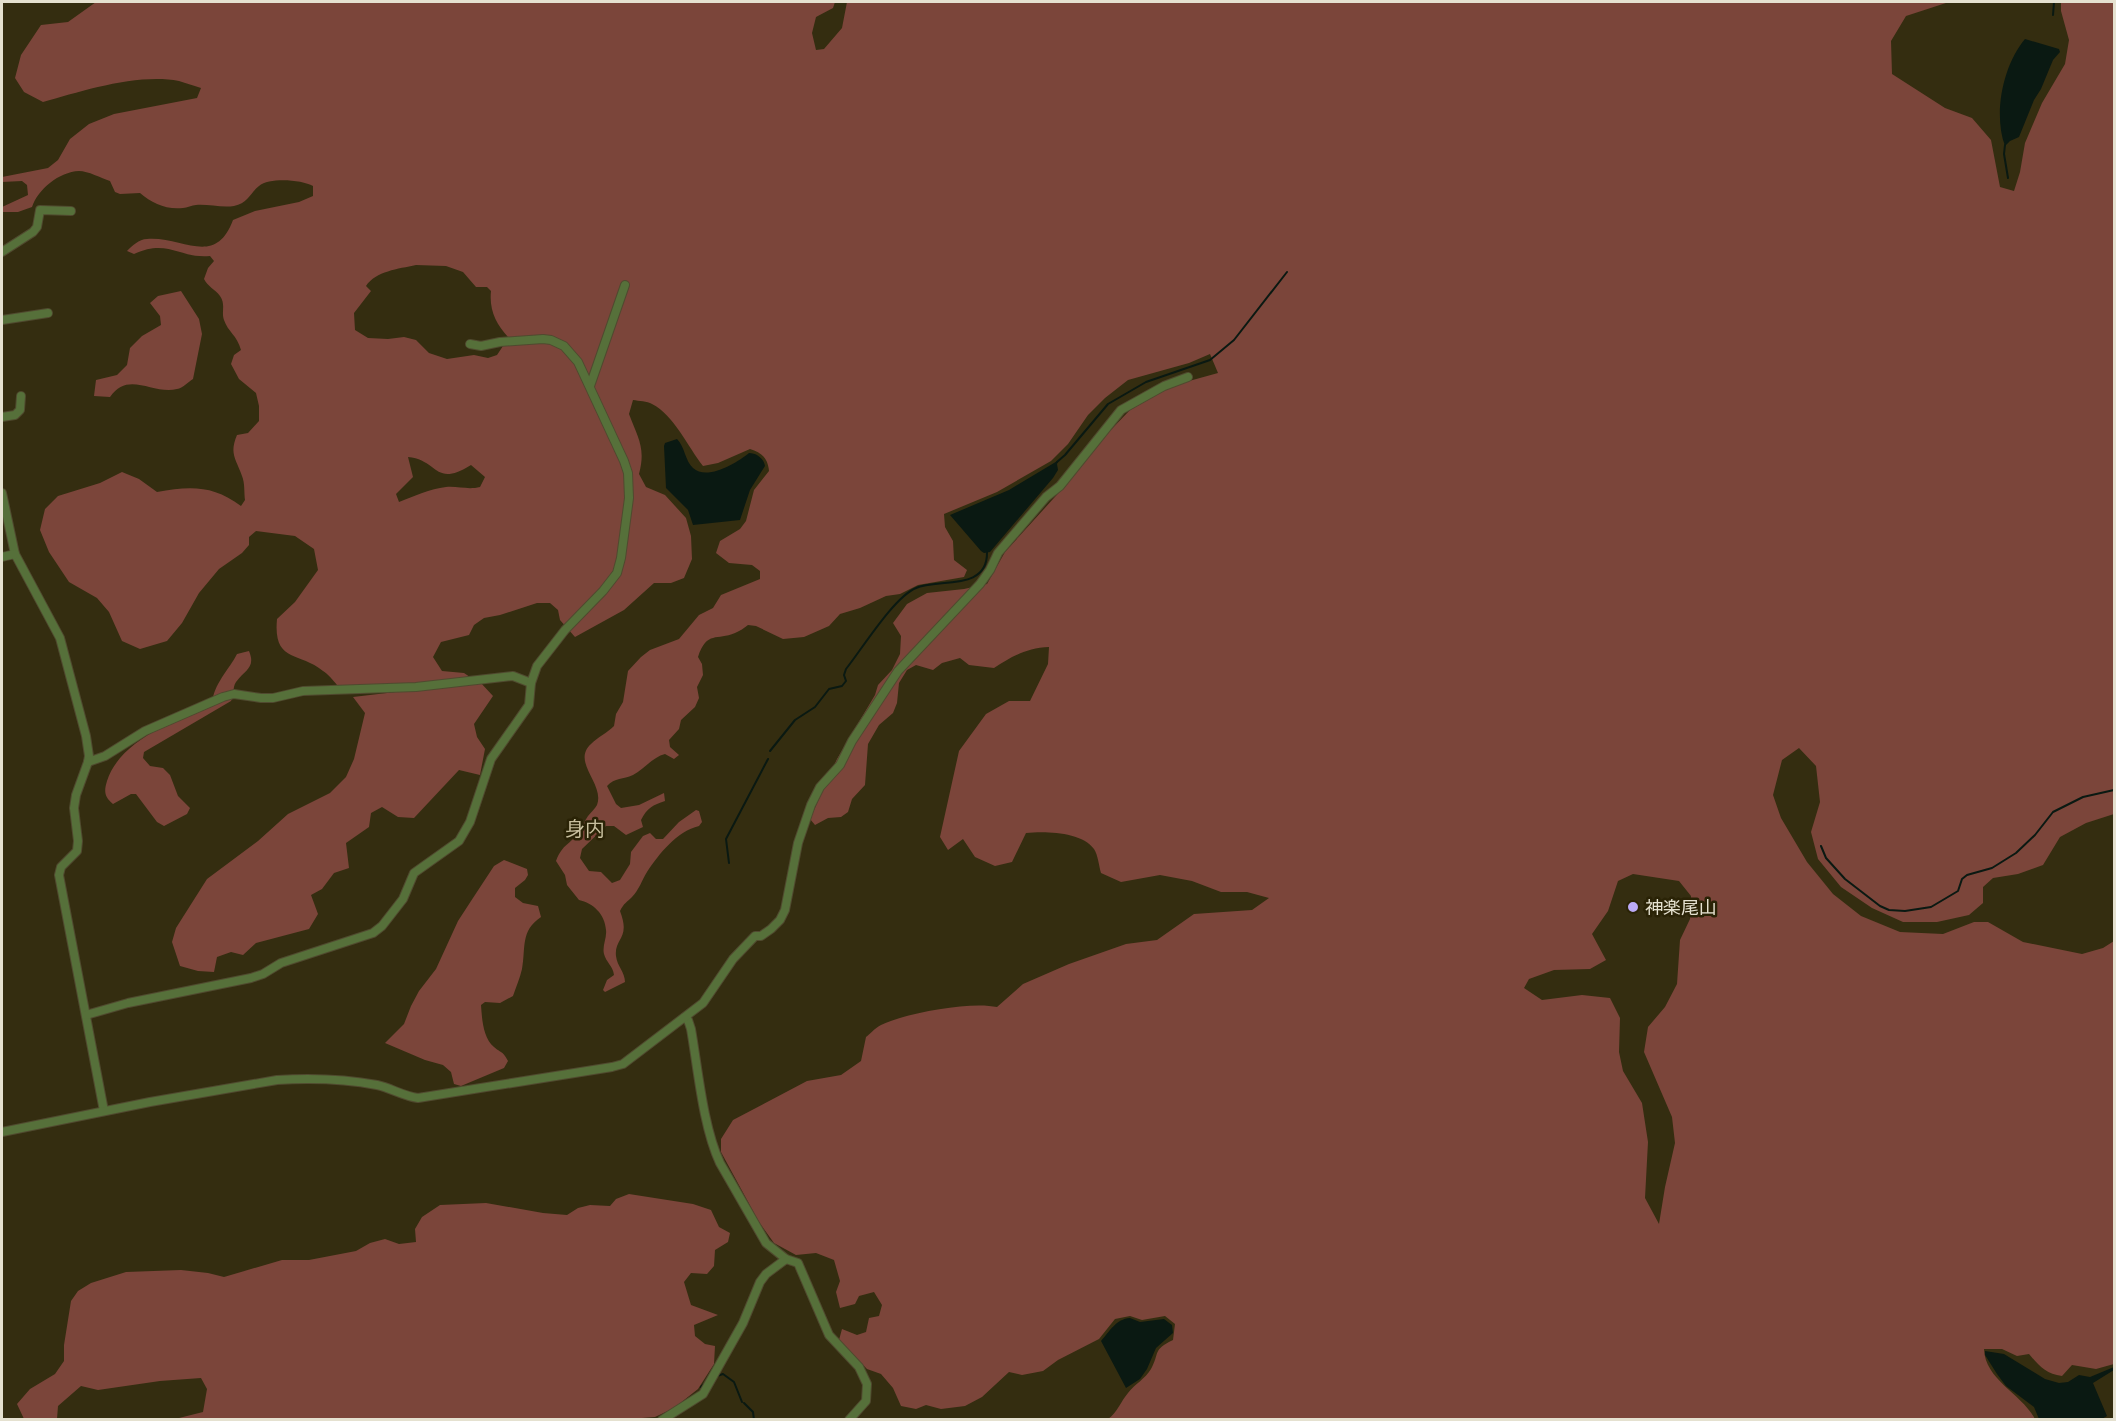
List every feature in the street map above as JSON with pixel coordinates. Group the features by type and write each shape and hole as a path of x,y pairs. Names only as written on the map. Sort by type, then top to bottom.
{"street":[{"path":"2,252 33,232 37,227 40,210 71,211"},
{"path":"590,386 625,285"},
{"path":"2,320 48,313"},
{"path":"86,1015 128,1003 251,978 263,974 280,963 361,938 382,926 403,899 414,873 459,841 470,822 491,759 529,705 531,683 537,666 565,630 611,582 621,558 629,498 628,472 578,362 570,351 551,340 521,340 481,346 470,344"},
{"path":"2,1132 277,1080 364,1083 418,1098 623,1064 703,1004 724,971 744,946 755,936 761,936 771,929 780,920 798,843 811,805 820,787 840,765 852,741 898,671 980,584 998,553 1046,497 1059,486 1121,410 1164,386 1188,377"},
{"path":"2,417 15,415 20,410 21,396"},
{"path":"2,493 15,554 60,638 86,736 88,762 76,795 74,808 77,851 61,867 59,875 104,1111"},
{"path":"2,557 15,554"},
{"path":"88,762 105,756 145,731 205,704 234,694 273,698 303,691 416,687 513,676 531,683"},
{"path":"684,1018 691,1029 714,1150 766,1243 786,1259 798,1263 829,1335 859,1367 864,1376 867,1384 866,1401 849,1419"},
{"path":"662,1419 703,1394 743,1323 760,1282 766,1274 786,1259"}],"shaded area":[{"path":"96,2 835,2 833,8 816,17 812,33 816,50 824,49 842,28 847,2 1949,2 1906,16 1891,41 1892,74 1945,108 1972,118 1991,140 2000,187 2014,191 2025,143 2042,103 2065,64 2069,40 2061,11 2061,2 2114,2 2114,814 2086,823 2060,837 2043,865 2018,874 1993,878 1983,887 1983,903 1969,915 1937,922 1903,922 1872,908 1841,887 1818,859 1811,832 1820,802 1816,766 1799,748 1782,760 1773,795 1781,818 1807,862 1833,894 1861,916 1900,932 1943,934 1974,922 1988,922 2023,942 2082,954 2103,948 2114,941 2114,1364 2096,1369 2072,1365 2062,1376 2043,1369 2029,1354 2017,1356 2002,1349 1984,1349 1991,1370 2035,1419 1108,1419 1131,1390 1149,1373 1159,1349 1173,1340 1175,1324 1165,1316 1142,1320 1130,1316 1115,1319 1099,1339 1058,1360 1043,1371 1022,1375 1009,1372 982,1397 965,1406 941,1409 926,1405 916,1409 901,1406 893,1388 881,1374 867,1369 839,1340 842,1329 857,1335 866,1332 869,1318 879,1316 882,1305 874,1292 859,1296 855,1304 840,1308 836,1292 840,1281 834,1260 816,1253 796,1255 774,1243 759,1222 721,1152 721,1139 733,1120 807,1081 841,1075 861,1061 866,1037 881,1025 906,1016 938,1009 971,1006 997,1007 1023,984 1069,964 1126,944 1157,940 1194,914 1252,910 1269,898 1247,892 1221,892 1192,881 1160,875 1121,882 1101,873 1095,851 1088,843 1063,834 1026,833 1012,862 995,866 975,857 963,839 948,850 940,837 959,751 986,714 1009,701 1030,701 1048,664 1049,647 1020,653 994,668 969,665 960,658 942,663 933,670 916,665 907,670 899,683 897,703 893,713 879,725 868,744 865,785 852,799 848,812 841,817 828,818 815,825 810,819 837,759 875,695 878,685 892,670 900,654 901,636 893,623 907,604 927,593 987,584 1005,552 1130,410 1171,386 1218,373 1210,354 1189,363 1128,380 1088,415 1068,444 1051,461 997,492 944,514 945,527 953,541 954,560 967,570 964,577 918,585 900,594 886,596 840,614 829,626 804,637 783,639 756,626 748,625 735,633 713,638 705,643 698,657 702,664 703,675 697,687 699,698 695,707 681,720 679,729 669,740 670,747 679,755 674,759 665,754 633,775 616,780 607,786 616,804 621,808 639,805 664,793 665,801 648,810 641,820 643,827 626,835 614,826 606,826 582,849 580,858 589,871 601,872 612,883 620,880 630,864 631,852 643,836 650,833 656,839 663,839 679,822 696,810 699,811 702,822 699,826 683,833 663,851 647,872 637,891 620,911 624,927 617,945 616,956 625,982 605,992 603,990 607,980 614,975 604,954 605,924 601,914 589,904 579,900 567,885 565,875 556,861 561,851 576,836 597,805 597,789 586,766 586,751 591,744 614,726 616,714 623,702 628,671 641,657 650,650 679,639 699,615 713,608 721,595 760,579 760,571 752,565 729,563 716,553 720,541 740,529 746,521 754,490 769,471 765,459 761,454 750,449 718,463 703,466 680,432 660,409 650,403 633,400 629,414 641,450 639,474 646,487 665,495 686,518 691,536 692,559 684,578 671,583 654,583 624,610 575,637 560,620 558,610 550,603 537,603 484,618 474,625 469,635 441,642 433,657 442,671 464,673 473,679 357,687 337,685 314,665 283,650 277,633 277,619 295,602 318,570 314,549 295,536 256,531 249,537 249,545 242,553 219,569 199,593 182,623 167,641 140,649 122,641 109,612 97,598 69,582 49,552 40,530 45,509 58,496 100,483 122,472 139,479 157,492 201,489 221,494 241,506 245,500 244,485 234,456 235,442 237,435 248,433 259,421 256,393 239,379 231,364 234,355 241,350 224,320 222,299 204,279 208,268 214,261 210,256 190,255 165,248 134,254 127,251 138,241 144,239 160,239 197,246 217,243 226,234 233,220 255,211 299,202 313,196 313,186 294,181 271,181 259,186 239,205 225,207 196,205 171,208 149,200 140,193 115,192 110,181 79,171 71,172 50,183 39,194 32,207 18,212 2,212 2,207 28,195 27,185 22,181 2,182 2,177 48,168 58,160 70,139 89,124 114,114 197,98 201,88 179,81 146,79 110,84 43,102 24,92 15,78 21,55 41,25 68,22","holes":["416,265 446,266 463,272 476,287 487,287 491,291 494,316 508,337 508,346 503,346 497,355 488,358 474,355 447,359 429,353 416,340 404,337 368,338 355,330 354,313 371,291 366,286 370,281 388,271","408,457 418,459 437,471 450,474 471,465 485,477 480,487 440,488 399,502 396,494 413,477","1633,874 1679,881 1691,896 1690,919 1680,940 1677,984 1665,1007 1648,1027 1644,1052 1672,1117 1675,1143 1659,1224 1645,1198 1648,1142 1642,1103 1623,1071 1619,1052 1620,1018 1610,998 1582,995 1542,1000 1524,988 1529,979 1554,970 1590,969 1606,960 1592,934 1608,911 1618,881"]},
{"path":"2025,39 2059,49 2060,52 2053,60 2019,137 2005,146 2000,119 2002,90 2011,62"},
{"path":"181,291 199,319 202,334 193,379 177,389 159,389 133,384 117,389 110,397 94,396 96,380 117,375 127,365 130,348 142,336 161,325 160,316 150,303 158,296"},
{"path":"677,439 690,465 706,473 722,469 749,453 762,459 765,466 750,490 740,520 693,525 688,510 666,488 664,446 665,443"},
{"path":"1059,460 1058,470 1053,478 990,552 981,551 950,515 1009,490"},
{"path":"249,651 250,665 236,682 231,701 144,752 143,758 150,766 163,768 170,775 178,796 190,808 187,814 164,826 157,822 136,794 131,794 113,804 108,799 105,788 114,767 124,754 151,733 183,717 213,706 217,686 237,654"},
{"path":"480,682 493,696 474,724 477,737 485,749 480,775 459,770 414,818 398,817 382,807 371,813 369,827 346,843 349,868 334,873 322,889 311,895 318,914 309,929 256,943 243,955 231,952 217,957 214,972 180,966 172,942 176,928 207,879 258,841 288,814 330,793 346,777 354,759 365,713 353,697"},
{"path":"504,860 527,869 528,875 525,880 515,888 515,897 523,903 538,906 541,917 534,922 527,934 522,969 513,996 500,1003 485,1002 481,1005 487,1039 508,1061 504,1068 461,1086 454,1084 451,1072 443,1065 385,1043 404,1024 419,991 436,969 458,921 494,866"},
{"path":"629,1194 693,1204 711,1210 719,1227 730,1233 728,1242 715,1250 714,1266 707,1274 691,1273 684,1282 691,1305 718,1315 694,1325 695,1336 705,1344 715,1346 714,1364 698,1389 674,1408 655,1417 616,1420 175,1419 203,1412 207,1389 201,1378 98,1390 81,1386 58,1406 57,1419 24,1419 17,1404 30,1389 55,1374 64,1361 64,1345 71,1301 78,1291 91,1283 126,1272 181,1270 224,1277 282,1260 309,1260 356,1251 370,1243 385,1239 399,1244 416,1242 415,1229 422,1217 440,1205 486,1203 567,1215 578,1208 590,1205 610,1206 616,1199"},
{"path":"1130,1318 1140,1322 1164,1319 1172,1325 1173,1333 1156,1348 1140,1379 1126,1388 1101,1341 1117,1323"},
{"path":"1985,1351 2004,1354 2045,1379 2059,1383 2068,1382 2079,1375 2090,1377 2114,1367 2114,1370 2093,1383 2107,1416 2102,1419 2039,1419 2034,1407 2006,1386 1985,1355"}],"waterway":[{"path":"2053,15 2054,2"},
{"path":"2005,145 2004,154 2008,178"},
{"path":"1057,462 1108,404 1146,382 1210,360 1234,340 1287,272"},
{"path":"770,751 795,720 815,707 829,689 842,686 846,681 844,675 846,669 879,624 907,593 925,585 971,578 985,565 987,552"},
{"path":"729,863 726,839 768,759"},
{"path":"1821,846 1826,858 1845,879 1880,906 1889,910 1905,911 1931,907 1958,891 1962,879 1967,875 1992,868 2016,853 2035,835 2053,812 2083,797 2114,790"},
{"path":"717,1376 723,1374 734,1382 742,1402"},
{"path":"701,1387 706,1382"},
{"path":"744,1403 753,1412 754,1420"}],"place":[{"name":"神楽尾山","path":"1633,907"}],"district":[{"name":"身内","path":"585,828"}]}
